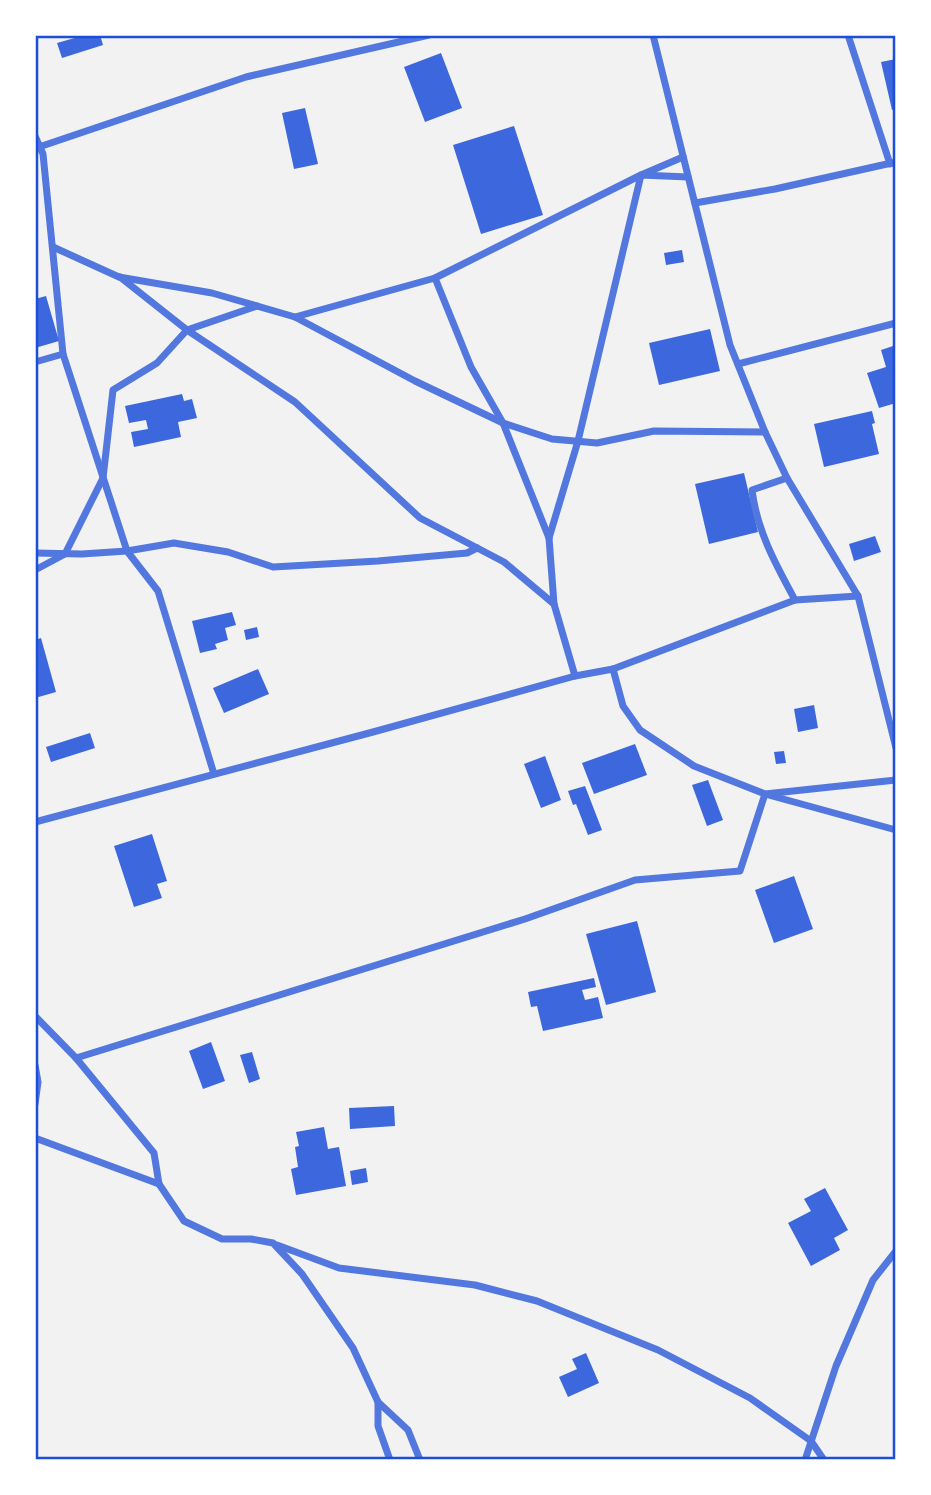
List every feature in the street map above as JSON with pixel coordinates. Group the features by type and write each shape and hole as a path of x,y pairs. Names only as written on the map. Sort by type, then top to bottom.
{"street":[{"path":"37,148 246,77 429,35"},
{"path":"653,35 730,345 765,432 787,478 858,596 896,747"},
{"path":"695,203 893,163 848,35"},
{"path":"35,136 37,148 43,154 63,354 127,551 158,591 214,774"},
{"path":"295,317 435,278 641,175 683,157"},
{"path":"641,175 688,177"},
{"path":"549,538 578,441 641,175"},
{"path":"53,247 119,276 212,293 295,317 356,351 503,423 552,439 597,443 654,431 765,432"},
{"path":"119,276 187,330 295,402 420,518 504,562 554,604"},
{"path":"435,278 471,367 503,423 549,538 554,604 575,676"},
{"path":"35,570 65,554 103,478 113,390 157,363 187,330 259,305"},
{"path":"738,364 896,323"},
{"path":"35,362 63,354"},
{"path":"787,478 752,490 754,510 769,552 795,600"},
{"path":"35,553 127,551 174,543 228,552 273,566 378,561 467,553 477,548"},
{"path":"35,822 613,668 795,600 858,596"},
{"path":"613,668 623,706 640,730 694,766 765,794 896,830"},
{"path":"765,794 896,780"},
{"path":"76,1058 524,919 635,880 740,871 765,794"},
{"path":"35,1016 76,1058 154,1153 159,1184 184,1221 222,1239 251,1239 273,1243 339,1268 475,1285 537,1301 658,1350 750,1398 811,1441 824,1460"},
{"path":"35,1065 38,1082 35,1104"},
{"path":"35,1138 159,1184"},
{"path":"273,1243 302,1274 353,1348 378,1402 408,1430 420,1460"},
{"path":"805,1460 836,1366 873,1280 896,1251"},
{"path":"378,1402 378,1426 390,1460"}],"building":[{"path":"85,35 100,35 103,45 62,58 57,43"},
{"path":"441,53 462,108 425,122 404,67"},
{"path":"896,59 896,109 892,110 881,62"},
{"path":"305,108 318,164 294,169 282,113"},
{"path":"514,126 543,215 481,234 453,145"},
{"path":"682,250 684,262 666,265 664,253"},
{"path":"46,296 59,341 35,348 35,299"},
{"path":"710,329 720,371 659,385 649,343"},
{"path":"896,345 896,403 879,408 867,373 886,367 881,350"},
{"path":"182,394 184,401 192,399 197,418 178,422 181,437 134,447 131,432 148,429 146,420 129,423 125,406"},
{"path":"872,411 879,454 824,467 814,424"},
{"path":"744,473 758,532 709,544 695,484"},
{"path":"875,536 881,552 854,561 849,544"},
{"path":"232,612 236,625 225,628 228,640 215,644 217,649 200,653 192,621"},
{"path":"257,627 259,637 246,640 244,630"},
{"path":"41,638 56,692 35,698 35,640"},
{"path":"258,669 269,694 224,713 213,688"},
{"path":"814,705 818,728 798,732 794,709"},
{"path":"90,733 95,748 51,762 46,747"},
{"path":"635,744 647,775 594,794 582,763"},
{"path":"784,751 786,763 776,764 774,752"},
{"path":"545,756 561,800 541,808 524,764"},
{"path":"708,780 723,820 707,826 692,785"},
{"path":"585,786 602,830 588,835 568,791"},
{"path":"152,834 167,881 157,884 162,898 134,907 114,846"},
{"path":"794,876 813,929 774,943 755,890"},
{"path":"637,921 656,992 606,1005 586,934"},
{"path":"594,978 596,987 582,990 585,1000 598,997 603,1018 543,1031 537,1006 531,1007 528,992"},
{"path":"211,1042 225,1081 203,1089 189,1051"},
{"path":"252,1052 260,1079 249,1083 240,1055"},
{"path":"394,1106 395,1126 350,1129 349,1108"},
{"path":"324,1127 328,1149 339,1147 346,1186 296,1195 291,1169 298,1167 295,1147 299,1146 296,1132"},
{"path":"366,1168 368,1182 352,1185 350,1171"},
{"path":"825,1188 848,1230 834,1238 840,1250 811,1266 788,1223 811,1211 804,1199"},
{"path":"586,1353 599,1383 568,1397 559,1377 577,1369 572,1359"}]}
